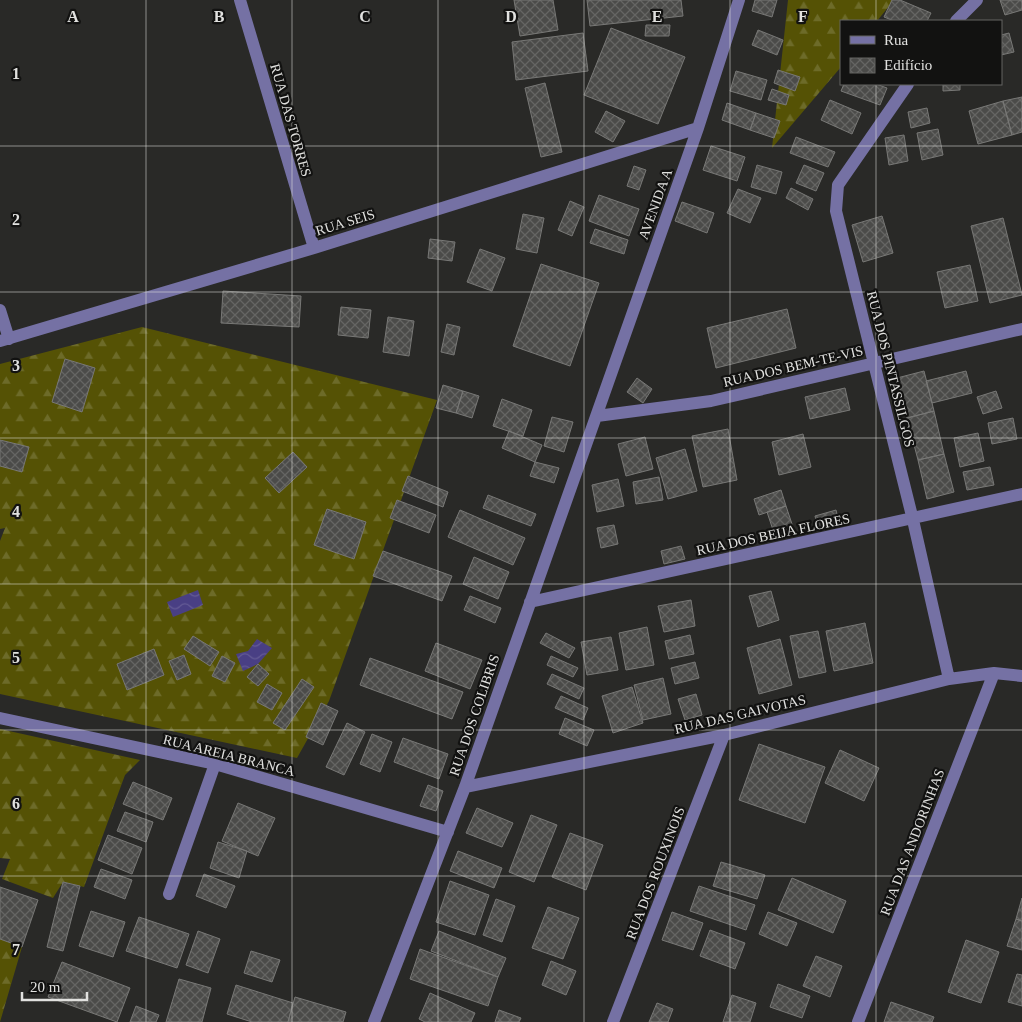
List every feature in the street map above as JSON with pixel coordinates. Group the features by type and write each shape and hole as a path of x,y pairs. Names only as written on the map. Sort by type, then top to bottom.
{"street":[{"name":"RUA DAS TORRES","path":"240,0 314,248"},
{"name":"AVENIDA A","path":"597,416 698,128 739,0"},
{"path":"957,20 977,0"},
{"name":"RUA DOS PINTASSILGOS","path":"907,85 838,185 836,211 913,520 949,680"},
{"name":"RUA SEIS","path":"4,340 314,248 698,128"},
{"path":"0,310 4,340"},
{"name":"RUA DOS BEM-TE-VIS","path":"597,416 711,401 1022,329"},
{"name":"RUA DOS COLIBRIS","path":"374,1022 465,787 597,416"},
{"name":"RUA DOS BEIJA FLORES","path":"530,602 913,520 1022,494"},
{"name":"RUA DAS GAIVOTAS","path":"465,787 724,735 949,680 994,673 1022,676"},
{"name":"RUA DAS ANDORINHAS","path":"858,1022 994,673"},
{"name":"RUA AREIA BRANCA","path":"0,718 215,764 448,832"},
{"name":"RUA DOS ROUXINOIS","path":"613,1022 724,735"},
{"path":"170,894 215,764"}],"green space":[{"path":"788,0 894,0 878,20 840,20 840,68 772,148"},
{"path":"142,327 437,400 329,701 297,758 0,694 0,541 5,528 0,529 0,364"},
{"path":"0,729 140,760 125,775 84,887 63,882 53,898 2,879 10,859 0,858"},
{"path":"0,939 22,947 0,1022"}],"water":[{"path":"198,590 203,605 173,617 167,602"},
{"path":"257,639 272,648 258,664 243,671 236,654 248,651"}],"building":[{"path":"514,0 553,0 558,30 520,36"},
{"path":"587,0 681,0 683,16 590,26"},
{"path":"755,0 777,0 772,17 752,11"},
{"path":"892,0 900,0 931,13 928,20 892,20 884,17"},
{"path":"1000,0 1022,0 1022,10 1005,15"},
{"path":"646,25 670,25 669,36 645,36"},
{"path":"611,28 685,57 658,124 584,95"},
{"path":"758,30 783,40 777,55 752,45"},
{"path":"583,33 588,71 516,80 512,42"},
{"path":"1009,33 1014,52 1002,55 1002,35"},
{"path":"778,70 800,77 795,91 774,83"},
{"path":"736,71 767,80 761,100 730,91"},
{"path":"545,83 562,152 541,157 525,88"},
{"path":"844,85 879,85 887,88 880,105 841,91"},
{"path":"943,85 960,85 960,90 943,91"},
{"path":"772,89 789,95 786,105 768,100"},
{"path":"1022,97 1022,132 1012,135 1003,101"},
{"path":"830,100 861,113 852,134 821,120"},
{"path":"1003,101 1012,135 978,144 969,111"},
{"path":"727,103 756,113 750,130 722,120"},
{"path":"927,108 930,123 911,128 908,112"},
{"path":"606,111 625,121 613,142 595,132"},
{"path":"756,113 780,121 774,138 750,130"},
{"path":"938,129 943,155 922,160 917,133"},
{"path":"904,135 908,161 889,165 885,138"},
{"path":"796,137 835,152 828,167 790,153"},
{"path":"711,146 745,157 737,181 703,170"},
{"path":"757,165 782,172 776,194 751,187"},
{"path":"804,165 824,173 816,191 796,183"},
{"path":"634,166 646,170 639,190 627,186"},
{"path":"791,188 813,199 808,210 786,198"},
{"path":"738,189 761,198 750,223 727,213"},
{"path":"599,195 639,209 629,236 589,221"},
{"path":"570,201 584,207 572,236 558,230"},
{"path":"682,202 714,213 707,233 675,221"},
{"path":"523,214 544,218 537,253 516,249"},
{"path":"882,216 893,253 863,262 852,225"},
{"path":"1003,218 1022,295 990,303 971,226"},
{"path":"595,229 628,240 624,254 590,243"},
{"path":"430,239 455,242 452,261 428,258"},
{"path":"480,249 505,258 492,291 467,282"},
{"path":"541,264 599,283 570,366 513,346"},
{"path":"970,265 978,301 945,308 937,272"},
{"path":"223,291 301,296 299,327 221,323"},
{"path":"341,307 371,310 368,338 338,335"},
{"path":"787,309 796,348 716,368 707,328"},
{"path":"388,317 414,321 409,356 383,352"},
{"path":"447,324 460,327 454,355 441,352"},
{"path":"65,359 95,368 82,412 52,402"},
{"path":"924,371 934,411 907,418 897,378"},
{"path":"966,371 972,393 932,403 926,381"},
{"path":"637,378 652,389 643,403 627,392"},
{"path":"443,385 463,391 456,413 436,408"},
{"path":"845,388 850,410 810,419 805,397"},
{"path":"463,391 479,396 472,418 456,413"},
{"path":"996,391 1002,408 983,414 977,397"},
{"path":"502,399 532,410 523,436 493,426"},
{"path":"934,411 944,454 918,460 907,418"},
{"path":"552,417 573,422 564,452 544,446"},
{"path":"1013,418 1017,439 992,444 988,423"},
{"path":"728,429 737,480 703,487 692,436"},
{"path":"509,431 542,445 535,462 502,448"},
{"path":"978,433 984,461 960,467 954,438"},
{"path":"803,434 811,467 779,475 772,442"},
{"path":"645,437 653,469 626,476 618,444"},
{"path":"0,440 29,447 22,472 0,466"},
{"path":"685,449 697,491 668,499 656,458"},
{"path":"293,452 307,467 279,493 265,478"},
{"path":"944,454 954,492 927,499 918,460"},
{"path":"535,462 559,468 554,483 530,476"},
{"path":"990,467 994,485 967,490 963,472"},
{"path":"408,476 448,492 443,507 402,491"},
{"path":"659,477 663,500 636,504 633,482"},
{"path":"618,479 624,506 597,512 592,485"},
{"path":"781,490 786,506 759,515 754,499"},
{"path":"488,495 536,514 531,526 483,508"},
{"path":"397,500 436,515 429,533 390,518"},
{"path":"786,506 794,530 775,536 767,512"},
{"path":"327,509 366,522 354,559 314,545"},
{"path":"460,510 525,538 513,565 448,537"},
{"path":"836,510 839,522 818,528 815,516"},
{"path":"614,525 618,544 601,548 597,528"},
{"path":"681,546 685,559 664,564 661,551"},
{"path":"383,551 452,576 442,601 373,576"},
{"path":"474,557 509,572 498,599 463,584"},
{"path":"771,591 779,620 758,627 749,596"},
{"path":"470,596 501,608 495,623 464,610"},
{"path":"691,600 695,626 664,632 658,606"},
{"path":"865,623 873,663 834,671 826,631"},
{"path":"647,627 654,665 626,670 619,633"},
{"path":"818,631 826,672 799,678 790,636"},
{"path":"546,633 575,648 569,658 540,643"},
{"path":"690,635 694,654 669,659 665,641"},
{"path":"193,636 219,652 210,666 184,649"},
{"path":"611,637 618,670 587,675 581,642"},
{"path":"780,639 792,685 759,694 747,648"},
{"path":"436,643 482,660 470,689 425,671"},
{"path":"154,649 164,675 127,690 117,664"},
{"path":"184,655 191,674 177,680 169,661"},
{"path":"222,656 235,663 225,682 212,676"},
{"path":"551,656 578,668 573,677 547,665"},
{"path":"370,658 463,692 452,719 360,685"},
{"path":"695,662 699,678 675,684 671,668"},
{"path":"258,664 269,674 258,686 247,677"},
{"path":"552,674 584,688 579,699 547,684"},
{"path":"663,678 671,714 643,720 634,685"},
{"path":"302,679 314,687 285,730 273,723"},
{"path":"267,684 282,693 272,710 257,702"},
{"path":"632,687 643,723 613,733 602,696"},
{"path":"696,694 702,715 685,720 678,699"},
{"path":"561,696 588,708 583,720 555,708"},
{"path":"321,703 338,711 323,745 306,737"},
{"path":"565,718 594,730 587,746 559,734"},
{"path":"347,723 365,732 344,775 326,767"},
{"path":"372,734 392,742 380,772 360,764"},
{"path":"403,738 448,754 439,779 394,762"},
{"path":"759,744 825,767 805,823 739,800"},
{"path":"840,750 879,768 864,801 825,783"},
{"path":"133,782 172,798 163,820 123,804"},
{"path":"428,785 443,791 436,811 420,806"},
{"path":"238,803 275,818 258,856 222,841"},
{"path":"477,808 513,823 502,847 466,833"},
{"path":"125,812 153,822 146,842 117,831"},
{"path":"531,815 557,825 534,882 509,872"},
{"path":"570,833 603,845 586,890 552,877"},
{"path":"108,835 142,848 132,874 98,860"},
{"path":"218,842 247,851 239,878 210,868"},
{"path":"458,851 502,868 494,888 450,871"},
{"path":"721,862 765,875 757,899 713,886"},
{"path":"101,869 132,880 125,899 94,887"},
{"path":"204,874 235,886 226,908 196,896"},
{"path":"792,878 846,901 833,933 778,910"},
{"path":"450,881 489,895 475,935 436,922"},
{"path":"63,882 80,886 63,951 47,947"},
{"path":"699,886 755,905 746,930 690,911"},
{"path":"0,887 38,900 22,947 0,939"},
{"path":"1022,898 1022,921 1016,919"},
{"path":"496,899 515,906 502,942 483,935"},
{"path":"548,907 579,918 563,959 532,948"},
{"path":"91,911 125,922 113,957 79,946"},
{"path":"672,912 703,923 693,950 662,940"},
{"path":"768,912 797,923 787,946 759,934"},
{"path":"139,917 189,934 177,968 126,951"},
{"path":"1016,919 1022,921 1022,950 1007,946"},
{"path":"710,930 745,943 735,969 700,956"},
{"path":"198,931 220,939 208,973 186,965"},
{"path":"439,931 506,958 498,977 431,951"},
{"path":"966,940 999,952 981,1003 948,992"},
{"path":"420,949 498,977 488,1006 410,979"},
{"path":"251,951 280,960 272,982 244,973"},
{"path":"816,956 842,966 830,997 803,986"},
{"path":"551,961 576,971 566,995 542,985"},
{"path":"62,962 130,988 117,1022 48,997"},
{"path":"1017,974 1022,975 1022,1006 1008,1002"},
{"path":"179,979 211,988 202,1022 166,1022"},
{"path":"778,984 810,996 802,1018 770,1007"},
{"path":"236,985 293,1003 288,1022 252,1022 227,1014"},
{"path":"430,993 475,1013 471,1022 425,1022 419,1019"},
{"path":"732,995 756,1003 750,1022 723,1022"},
{"path":"295,997 346,1012 343,1022 288,1022"},
{"path":"891,1002 934,1017 932,1022 884,1022"},
{"path":"657,1003 673,1009 668,1022 649,1022"},
{"path":"136,1006 159,1015 156,1022 130,1022"},
{"path":"499,1010 521,1018 519,1022 495,1022"}]}
